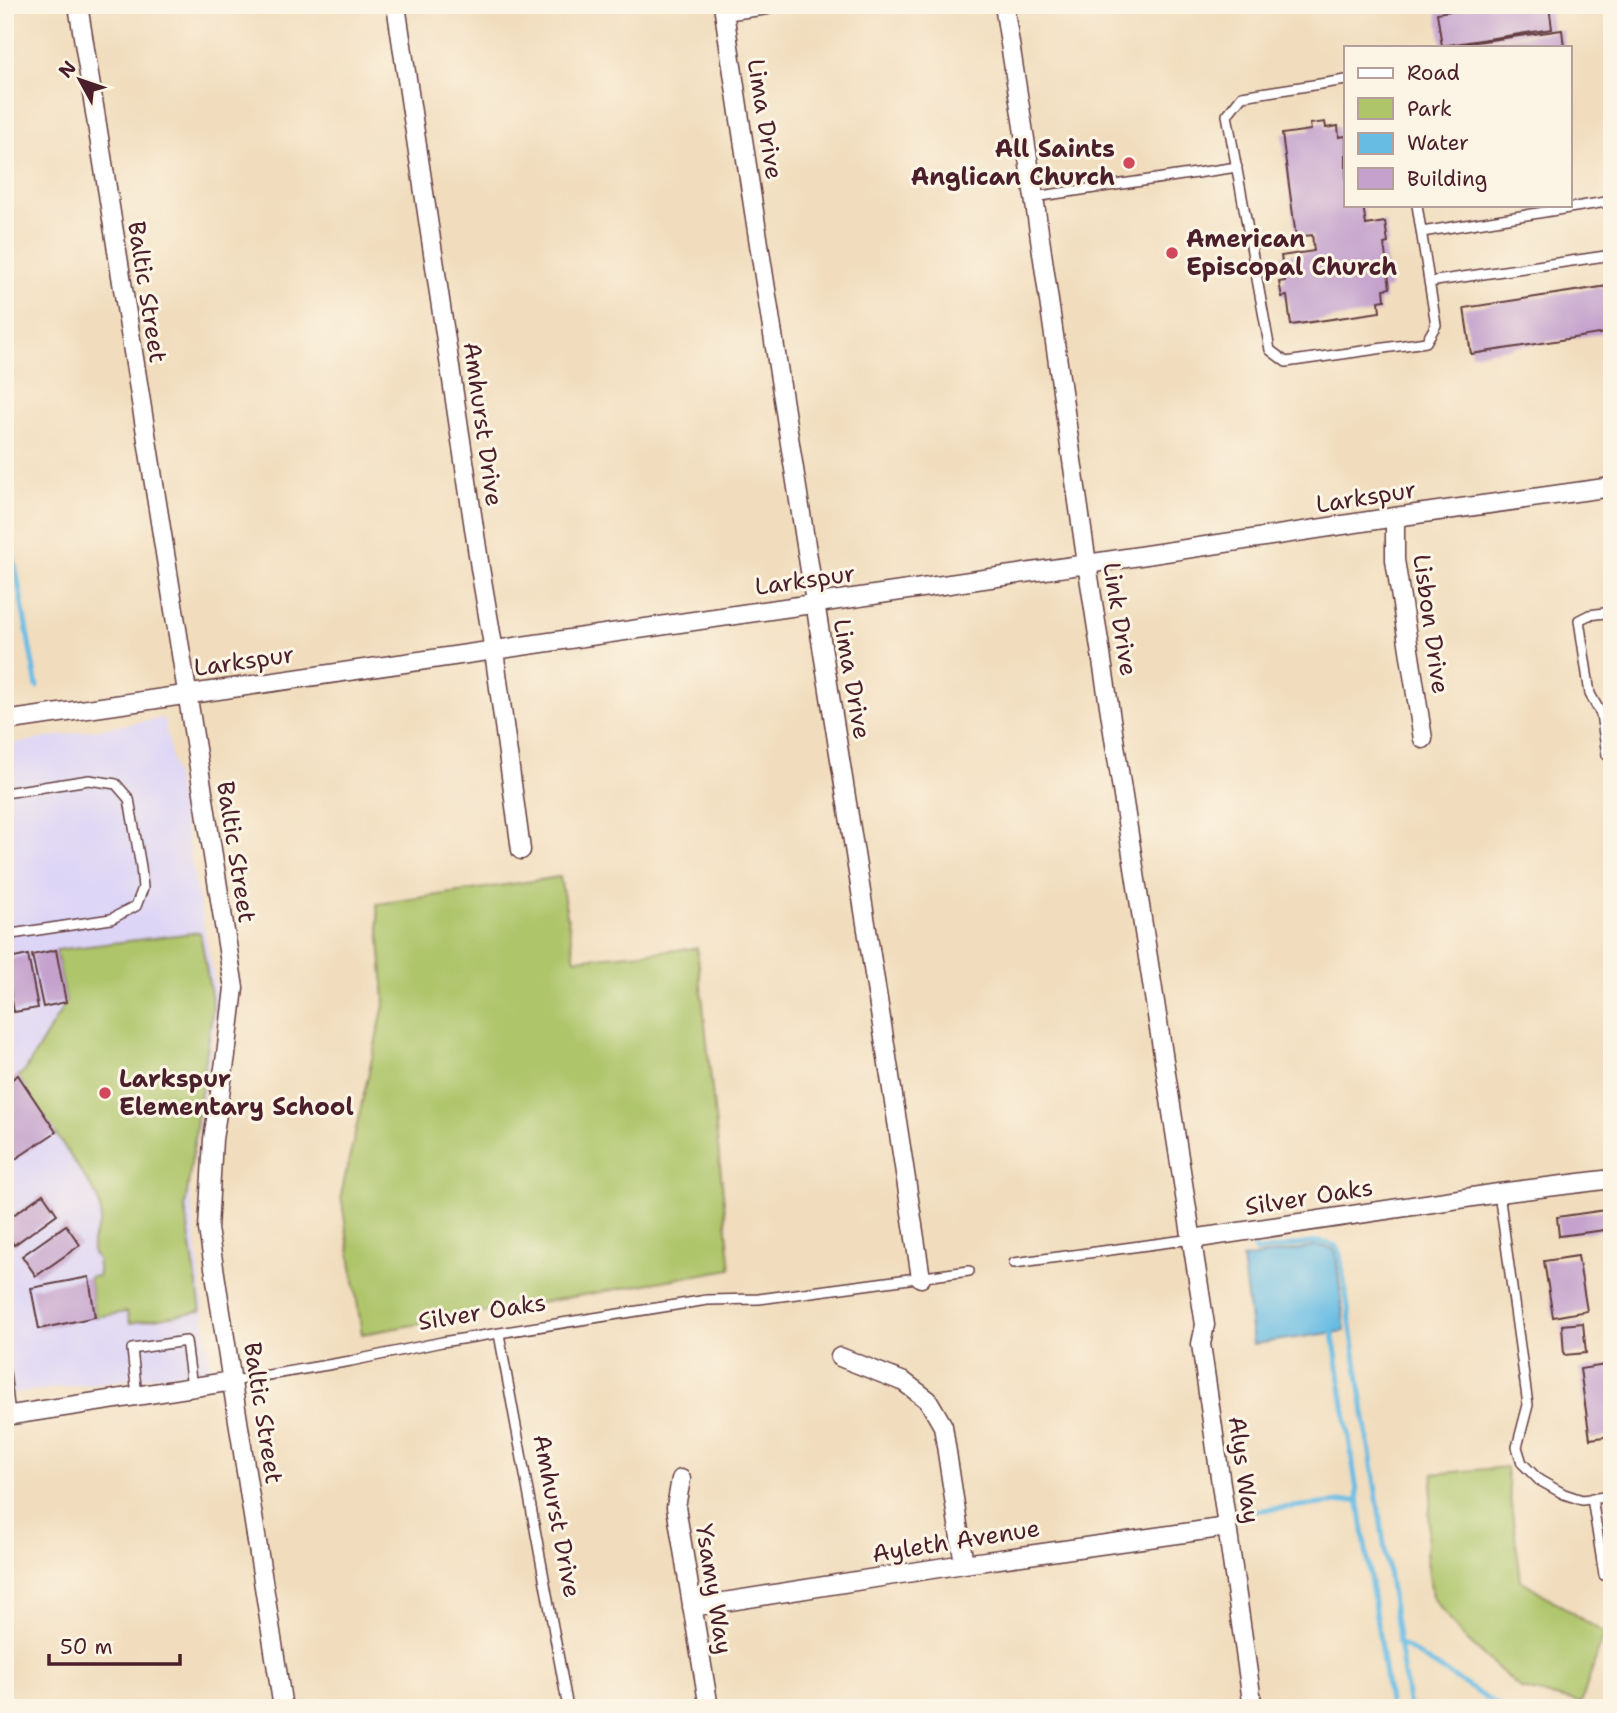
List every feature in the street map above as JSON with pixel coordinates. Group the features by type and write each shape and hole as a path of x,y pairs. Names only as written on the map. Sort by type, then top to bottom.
{"street":[{"name":"Baltic Street","path":"78,5 234,989 213,1139 208,1229 283,1708"},
{"name":"Amhurst Drive","path":"396,5 494,651 521,850"},
{"path":"723,8 767,5"},
{"name":"Link Drive","path":"1004,5 1087,564 1192,1239"},
{"name":"Lima Drive","path":"723,8 921,1278"},
{"name":"Larkspur","path":"5,721 1612,487"},
{"name":"Lisbon Drive","path":"1395,517 1395,560 1423,738"},
{"name":"Silver Oaks","path":"1192,1239 1499,1193 1612,1179"},
{"name":"Alys Way","path":"1192,1239 1205,1325 1201,1344 1253,1708"},
{"path":"840,1357 904,1382 928,1400 943,1426 964,1564"},
{"name":"Silver Oaks","path":"8,1416 233,1381"},
{"name":"Ysamy Way","path":"681,1479 676,1507 709,1708"},
{"name":"Ayleth Avenue","path":"692,1607 964,1564 1227,1527"}],"lane":[{"path":"1344,80 1242,96 1227,115 1270,350 1286,362 1426,342 1436,324 1417,206"},
{"path":"1034,197 1237,167"},
{"path":"1422,232 1612,201"},
{"path":"1429,282 1612,255"},
{"path":"1607,755 1601,714 1590,694 1579,620 1589,615 1612,612"},
{"path":"1601,714 1612,713"},
{"path":"5,793 89,780 116,784 129,799 143,888 136,906 111,919 5,935"},
{"path":"1499,1193 1528,1405 1517,1447 1521,1463 1539,1480 1564,1494 1583,1500 1612,1496"},
{"name":"Silver Oaks","path":"1014,1263 1192,1239"},
{"name":"Silver Oaks","path":"233,1381 707,1300 759,1299 969,1271"},
{"name":"Amhurst Drive","path":"499,1334 568,1708"},
{"path":"137,1396 132,1349 186,1341 192,1387"},
{"path":"5,1372 8,1416"},
{"path":"1592,1498 1604,1575 1612,1575"}],"shaded area":[{"name":"Larkspur Elementary School","path":"164,718 218,1001 189,1185 211,1370 5,1394 5,745"}],"green space":[{"path":"560,877 575,959 697,948 731,1269 362,1334 341,1195 385,1001 377,904"},
{"path":"200,932 213,1006 185,1207 201,1311 130,1323 127,1312 95,1317 89,1277 99,1276 97,1259 92,1252 92,1241 101,1214 98,1198 18,1076 25,1071 66,1002 56,950"},
{"path":"1506,1467 1521,1580 1604,1633 1581,1703 1521,1689 1461,1635 1432,1596 1426,1553 1433,1474"}],"water":[{"path":"1318,1246 1334,1249 1336,1254 1345,1331 1253,1344 1242,1259"}],"building":[{"path":"1489,5 1549,5 1552,29 1442,46 1437,13"},
{"path":"1562,30 1564,46 1462,46"},
{"path":"1325,122 1326,128 1338,126 1339,137 1344,136 1344,206 1363,206 1366,225 1385,222 1388,243 1384,244 1390,288 1384,289 1385,300 1379,301 1380,312 1291,325 1287,296 1282,297 1279,282 1285,281 1281,256 1314,251 1312,235 1296,237 1282,134 1311,130 1310,124"},
{"path":"1608,286 1612,332 1471,354 1464,308"},
{"path":"56,950 66,1002 43,1007 32,955"},
{"path":"28,955 38,1008 14,1012 5,960"},
{"path":"18,1075 56,1132 5,1166 5,1084"},
{"path":"43,1194 57,1214 14,1245 5,1232 5,1221"},
{"path":"1612,1209 1612,1229 1559,1236 1557,1217"},
{"path":"66,1225 80,1245 36,1276 22,1256"},
{"path":"1578,1256 1587,1311 1553,1317 1544,1261"},
{"path":"89,1277 95,1317 39,1329 31,1288"},
{"path":"1583,1323 1586,1353 1564,1355 1562,1325"},
{"path":"1612,1364 1612,1436 1590,1439 1580,1369"}],"waterway":[{"path":"5,524 9,531 37,687"},
{"path":"1254,1248 1256,1252 1321,1241 1312,1244 1327,1243 1336,1246 1340,1255 1409,1708"},
{"path":"1332,1327 1390,1708"},
{"path":"1243,1512 1359,1500"},
{"path":"1398,1642 1502,1708"}],"place":[{"name":"All Saints Anglican Church","path":"1129,163"},
{"name":"American Episcopal Church","path":"1172,253"},
{"name":"Larkspur Elementary School","path":"105,1093"}]}
